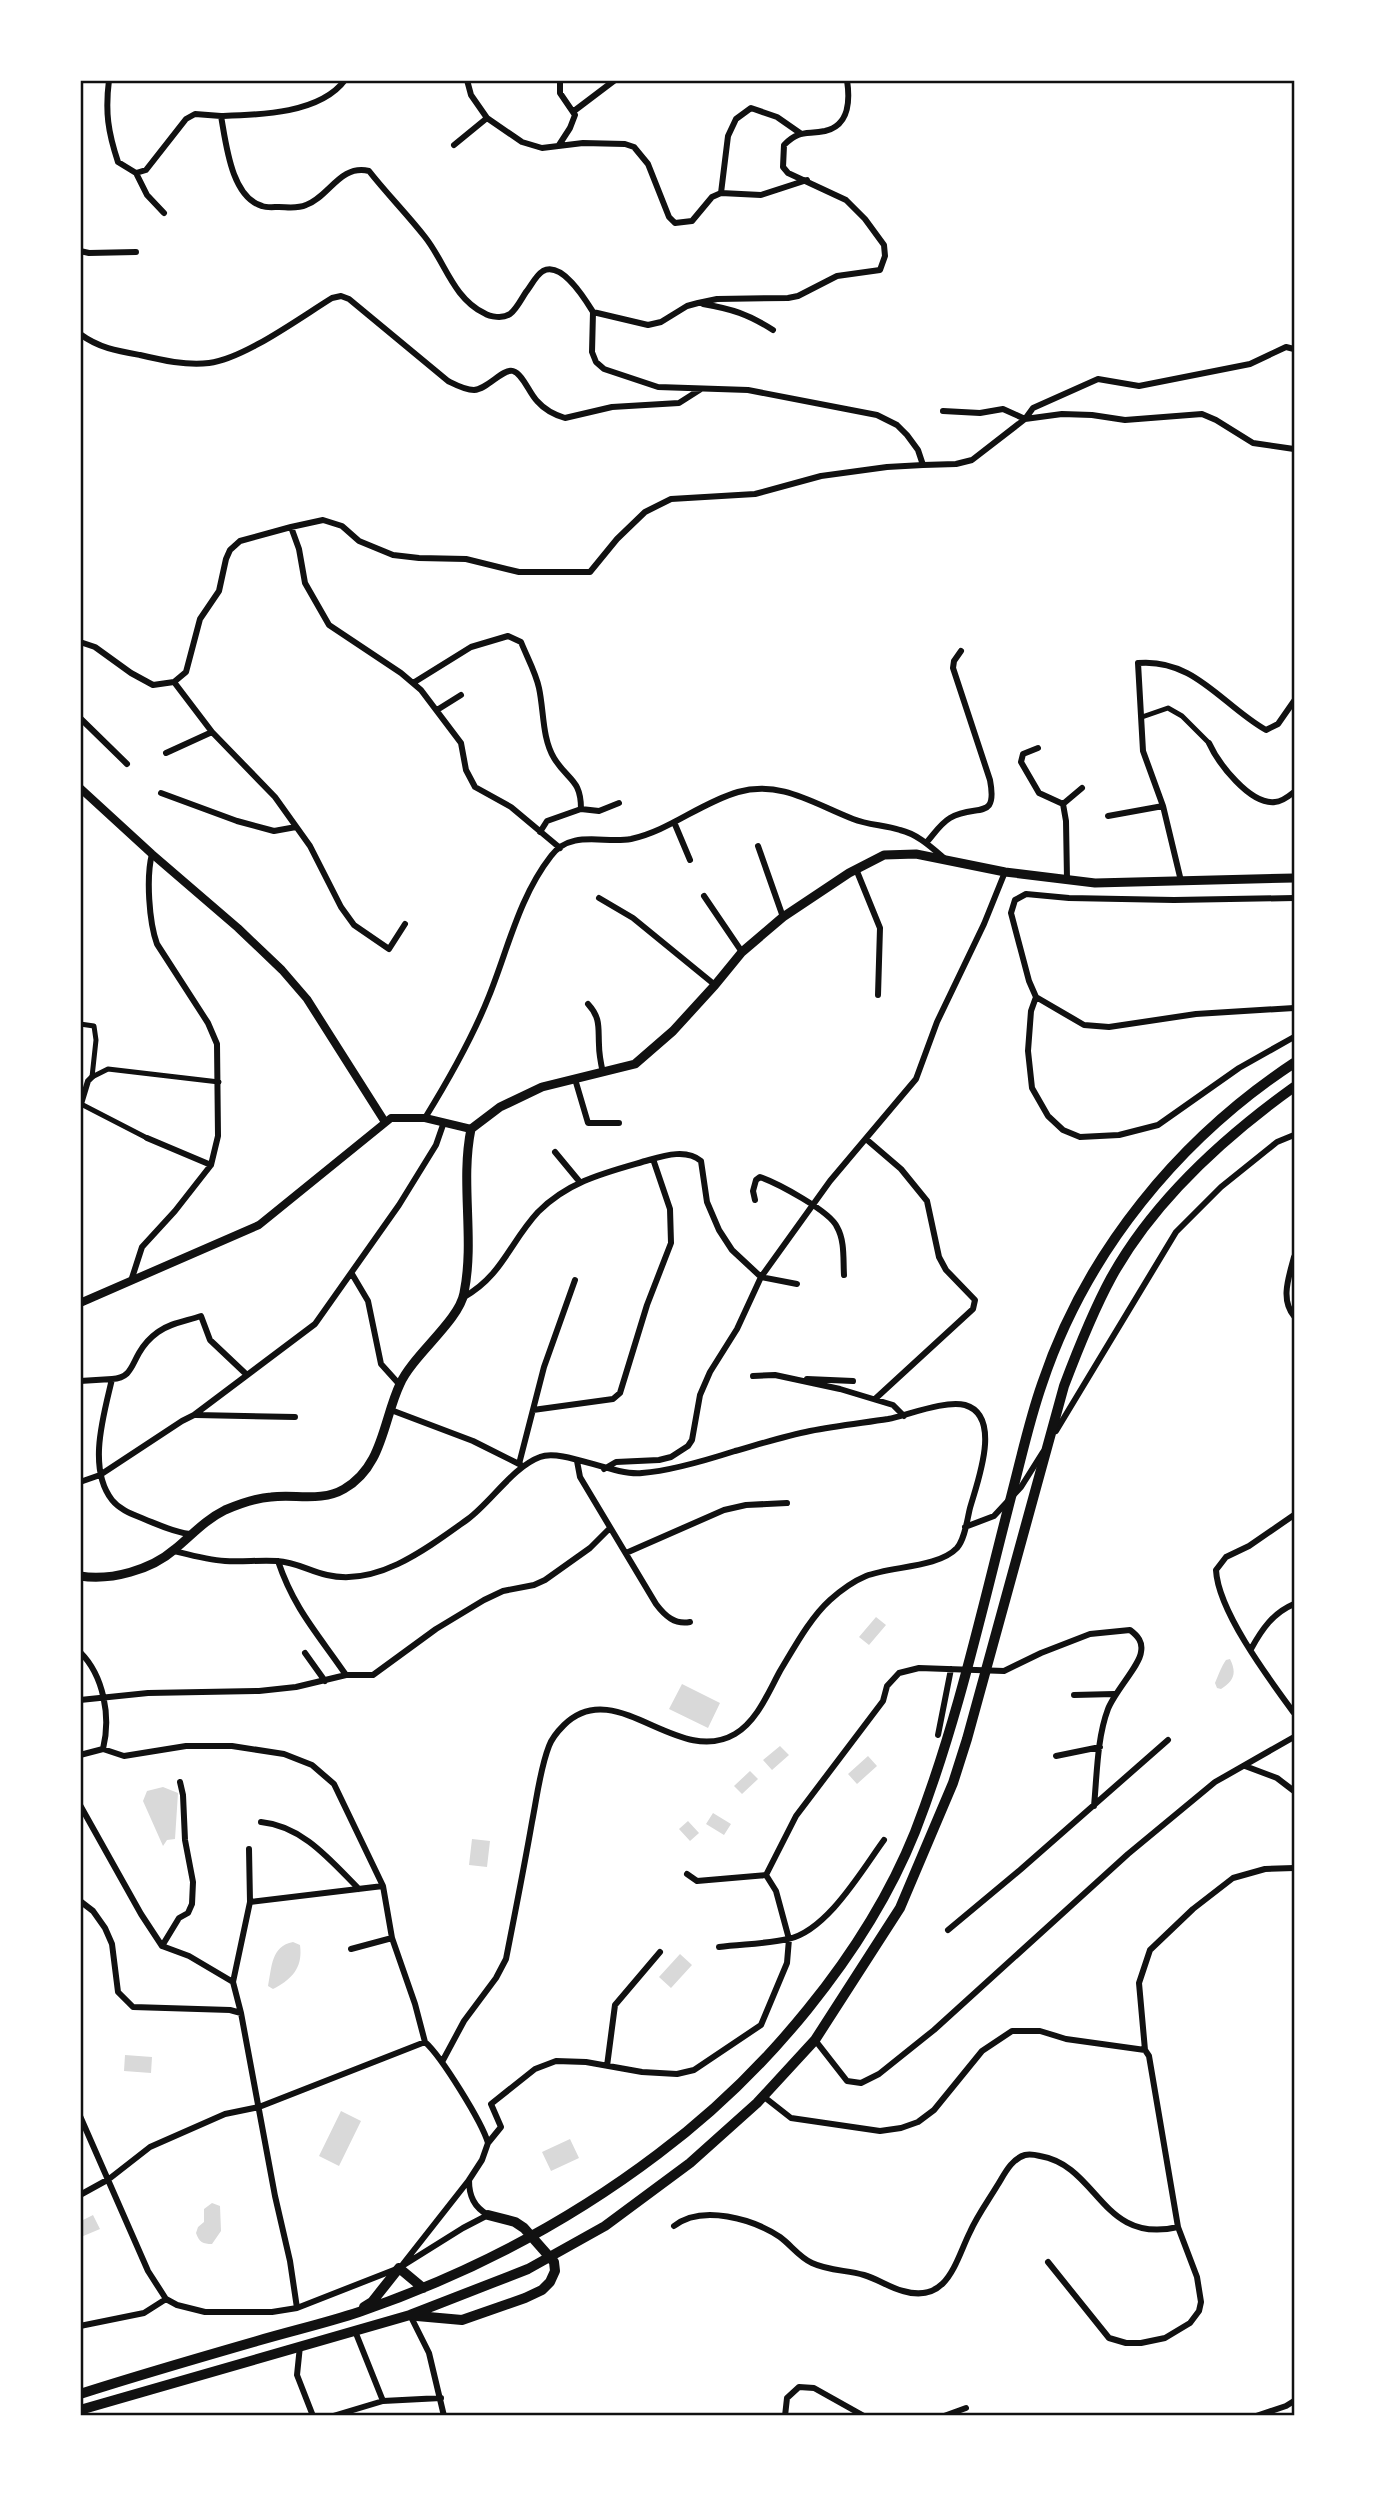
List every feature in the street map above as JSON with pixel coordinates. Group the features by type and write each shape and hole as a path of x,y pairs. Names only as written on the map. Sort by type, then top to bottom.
{"highway":[{"path":"80,2394 153,2370 356,2313 423,2288 510,2249 590,2202 661,2152 726,2096 780,2041 835,1974 878,1908 913,1836 949,1733 1042,1383 1071,1314 1123,1226 1169,1170 1222,1116 1294,1063"},
{"path":"80,2410 411,2315 527,2269 606,2226 690,2163 763,2096 811,2044 900,1908 953,1783 1048,1439 1085,1329 1112,1276 1163,1205 1217,1148 1294,1087"},
{"path":"411,2315 462,2320 525,2298 542,2290 550,2281 555,2271 554,2262 524,2228 515,2222 488,2216"},
{"path":"356,2313 372,2302 399,2268 423,2288"},
{"path":"87,2416 106,2401"}],"main road":[{"path":"80,1577 119,1576 174,1551 190,1534 225,1511 257,1499 272,1496 321,1496 344,1490 359,1478 375,1456 399,1384 410,1366 443,1329 464,1297 468,1265 469,1230 466,1202 471,1129 500,1107 542,1087 635,1064 673,1031 742,952 783,917 856,869 884,855 916,853 1005,872 1095,883 1294,878"}],"street":[{"path":"109,80 106,104 108,132 118,162 136,173 147,195 163,213"},
{"path":"136,173 146,170 186,119 195,114 278,114 320,99 345,80"},
{"path":"467,80 471,95 487,118 507,133 534,147 607,143 634,147 648,164 669,217 675,223 692,221 712,197 720,193 761,195 807,180"},
{"path":"559,145 575,119 574,111 560,93 560,80"},
{"path":"574,111 615,80"},
{"path":"720,193 728,136 737,119 751,108 777,117 800,132 828,131 843,119 850,102 847,80"},
{"path":"221,116 232,172 247,195 261,206 293,208 307,205 348,172 359,168 369,171 427,239 453,285 473,307 486,315 500,317 510,314 541,272 550,269 574,284 593,312 592,352 596,362 604,369 657,387 748,390 877,415 897,425 907,435 918,450 923,465"},
{"path":"454,145 487,118"},
{"path":"593,312 648,325 662,322 687,306 698,303 717,299 788,298 798,296 837,276 880,270 885,256 884,245 880,237 846,200 788,173 783,167 784,145 800,132"},
{"path":"80,251 136,251"},
{"path":"80,334 95,345 112,350 169,361 208,364 233,357 331,298 341,296 349,299 447,381 461,388 475,390 511,370 517,372 537,402 565,418 612,407 679,403 703,388"},
{"path":"698,303 737,310 773,330"},
{"path":"80,642 95,648 153,685 174,682 186,672 200,619 219,591 230,550 240,541 291,527 323,520 342,526 359,541 393,555 466,559 519,572 590,572 617,539 645,512 671,499 755,494 821,476 887,467 956,464 972,460 1025,419 1033,408 1098,379 1139,386 1250,364 1286,347 1294,348"},
{"path":"943,411 980,413 1003,409 1025,419 1062,414 1125,420 1202,414 1216,419 1253,443 1294,449"},
{"path":"291,527 299,549 305,583 329,625 413,682 461,743 466,770 475,787 511,807 560,848"},
{"path":"413,682 471,647 508,636 521,642 539,686 547,739 553,756 580,790 581,809"},
{"path":"926,843 941,825 952,817 987,809 992,805 990,780 953,668 961,651"},
{"path":"1181,881 1163,806 1143,751 1138,663 1168,665 1201,680 1266,730 1278,724 1294,701"},
{"path":"174,682 212,732 275,797 310,846 341,907 354,925 389,949 405,924"},
{"path":"437,710 461,695"},
{"path":"1142,718 1168,708 1182,716 1209,743 1215,757 1238,783 1265,801 1276,803 1294,792"},
{"path":"80,718 127,764"},
{"path":"166,753 212,732"},
{"path":"1038,748 1023,754 1021,762 1039,793 1063,804"},
{"path":"425,1118 461,1057 484,1009 524,900 552,854 576,839 629,839 656,832 737,792 765,787 795,793 856,820 902,830 926,843 944,858"},
{"path":"80,788 282,970 307,999 385,1122"},
{"path":"1063,804 1082,788"},
{"path":"162,793 237,821 274,831 296,828"},
{"path":"540,832 547,821 581,809 599,811 619,803"},
{"path":"1063,804 1068,879"},
{"path":"1108,816 1163,806"},
{"path":"674,822 690,860"},
{"path":"758,845 783,917"},
{"path":"131,1281 142,1247 211,1165 218,1136 217,1044 208,1023 157,944 153,933 148,870 152,854"},
{"path":"856,869 880,928 878,995"},
{"path":"604,1469 616,1462 671,1457 688,1446 695,1432 700,1395 710,1372 737,1329 761,1277 830,1181 916,1079 937,1022 984,924 1005,872"},
{"path":"1294,898 1174,900 1069,898 1026,894 1015,900 1011,913 1036,998 1084,1025 1109,1027 1196,1014 1294,1008"},
{"path":"704,896 742,952"},
{"path":"599,898 633,918 715,985"},
{"path":"1036,998 1031,1011 1028,1051 1032,1088 1048,1116 1063,1130 1080,1137 1119,1135 1158,1125 1239,1068 1294,1037"},
{"path":"588,1004 596,1012 600,1023 599,1048 603,1073"},
{"path":"80,1024 94,1026 96,1040 92,1077 81,1104 147,1138 211,1165"},
{"path":"92,1077 108,1069 219,1082"},
{"path":"575,1079 588,1123 619,1124"},
{"path":"80,1303 259,1225 391,1118 425,1118 471,1129"},
{"path":"80,1482 100,1475 194,1415 315,1324 399,1205 436,1145 444,1122"},
{"path":"965,1527 994,1516 1021,1487 1176,1232 1221,1187 1277,1142 1294,1135"},
{"path":"866,1139 901,1169 927,1201 939,1257 946,1270 975,1300 973,1309 875,1399"},
{"path":"555,1152 579,1181"},
{"path":"464,1297 491,1278 538,1212 579,1181 653,1159 685,1154 701,1161 707,1202 719,1230 732,1250 761,1277 797,1284"},
{"path":"533,1410 613,1399 620,1393 647,1305 671,1243 670,1209 653,1159"},
{"path":"755,1200 755,1180 760,1177 818,1208 837,1225 843,1247 844,1275"},
{"path":"1294,1257 1286,1296 1288,1308 1294,1316"},
{"path":"352,1274 368,1301 381,1364 399,1384"},
{"path":"522,1465 544,1367 575,1280"},
{"path":"80,1381 121,1379 132,1370 139,1353 155,1334 169,1325 201,1317 210,1340 247,1375"},
{"path":"754,1376 775,1375 875,1399 893,1405 904,1416"},
{"path":"113,1379 100,1432 100,1475 111,1499 123,1510 175,1532 190,1534"},
{"path":"798,1380 853,1381"},
{"path":"174,1551 220,1561 278,1561 299,1564 328,1576 360,1576 388,1570 424,1550 473,1515 522,1465 538,1457 550,1454 604,1469 639,1474 715,1457 805,1432 904,1416 933,1408 962,1404 979,1414 985,1441 982,1464 960,1546 947,1555 922,1563 895,1567 862,1577 827,1602 804,1633 747,1725 732,1736 708,1742 686,1739 602,1708 583,1712 568,1721 555,1734 548,1748 506,1959 496,1978 464,2021 442,2062"},
{"path":"391,1410 473,1441 522,1465"},
{"path":"194,1415 295,1417"},
{"path":"577,1461 580,1477 660,1610 677,1622 690,1622"},
{"path":"626,1553 724,1510 746,1505 787,1503"},
{"path":"1294,1515 1249,1546 1226,1557 1216,1570 1217,1582 1235,1626 1294,1713"},
{"path":"80,1700 103,1700 148,1693 259,1691 296,1687 346,1675 373,1675 436,1629 484,1600 503,1591 545,1580 590,1548 609,1529"},
{"path":"278,1561 287,1589 346,1675"},
{"path":"1251,1649 1272,1618 1293,1607"},
{"path":"765,1875 796,1816 883,1700 887,1686 899,1673 919,1668 1004,1671 1090,1634 1130,1630 1139,1637 1142,1650 1139,1660 1114,1694 1107,1712 1100,1746 1094,1806"},
{"path":"80,1653 94,1668 102,1689 106,1725 103,1749"},
{"path":"305,1653 325,1681"},
{"path":"938,1735 951,1669"},
{"path":"1074,1695 1114,1694"},
{"path":"811,2044 846,2081 861,2084 879,2074 934,2030 1128,1854 1215,1782 1294,1737"},
{"path":"948,1930 1168,1740"},
{"path":"80,1755 103,1749 124,1756 186,1746 232,1746 284,1754 312,1765 334,1784 383,1886 392,1938 425,2042 442,2062 488,2143"},
{"path":"1056,1756 1100,1746"},
{"path":"1245,1766 1277,1778 1294,1791"},
{"path":"162,1946 179,1918 187,1913 192,1904 193,1882 185,1840 180,1783"},
{"path":"80,1805 129,1894 162,1946 189,1956 233,1982"},
{"path":"261,1822 278,1824 292,1830 321,1851 359,1888"},
{"path":"719,1947 789,1939 805,1933 824,1917 884,1840"},
{"path":"249,1849 250,1902 233,1982 298,2308"},
{"path":"1048,2262 1109,2338 1126,2343 1141,2343 1165,2338 1190,2323 1201,2302 1197,2277 1178,2227 1149,2056 1145,2050 1139,1983 1150,1950 1193,1909 1233,1878 1265,1868 1294,1868"},
{"path":"687,1874 697,1881 765,1875"},
{"path":"399,2268 469,2180 482,2160 488,2143 501,2127 491,2104 536,2069 556,2062 586,2062 642,2072 677,2074 694,2070 761,2025 787,1963 789,1939 776,1891 765,1875"},
{"path":"250,1902 383,1886"},
{"path":"80,1901 93,1911 105,1928 112,1944 118,1992 133,2007 230,2010 241,2013"},
{"path":"351,1949 392,1938"},
{"path":"607,2066 615,2005 660,1952"},
{"path":"763,2096 791,2118 880,2131 918,2122 934,2110 982,2052 1012,2031 1040,2031 1066,2039 1145,2050"},
{"path":"80,2196 109,2179 150,2147 225,2114 259,2107 425,2042"},
{"path":"80,2116 148,2271 166,2299 177,2305 205,2312 272,2312 298,2308 399,2268 463,2228 488,2216"},
{"path":"674,2226 697,2216 721,2216 747,2222 780,2238 803,2259 815,2265 866,2275 894,2288 920,2294 941,2287 951,2274 970,2232 1012,2164 1024,2155 1035,2155 1054,2158 1067,2165 1123,2221 1145,2229 1167,2230 1178,2227"},
{"path":"469,2180 469,2194 478,2210 488,2216"},
{"path":"80,2326 144,2313 166,2299"},
{"path":"411,2315 429,2353 444,2416"},
{"path":"355,2331 383,2401"},
{"path":"300,2346 297,2375 313,2416"},
{"path":"785,2416 787,2398 799,2387 814,2388 864,2416"},
{"path":"333,2416 383,2401 441,2398"},
{"path":"1256,2416 1294,2401"},
{"path":"944,2416 966,2409"}],"shaded area":[{"path":"876,1617 886,1625 869,1645 859,1637"},
{"path":"1230,1659 1233,1676 1221,1689 1217,1688 1215,1683 1220,1671 1226,1660"},
{"path":"682,1684 720,1703 708,1728 669,1709"},
{"path":"780,1746 789,1755 772,1770 763,1760"},
{"path":"868,1756 877,1766 857,1784 848,1774"},
{"path":"750,1771 758,1779 742,1794 734,1786"},
{"path":"163,1787 178,1793 175,1839 167,1840 163,1846 143,1801 147,1791"},
{"path":"713,1813 731,1824 724,1835 706,1824"},
{"path":"688,1821 699,1833 690,1841 679,1829"},
{"path":"472,1839 490,1841 487,1867 469,1865"},
{"path":"293,1942 300,1945 298,1966 291,1977 273,1989 268,1986 276,1953 286,1944"},
{"path":"680,1954 692,1965 671,1988 659,1977"},
{"path":"125,2055 152,2057 151,2073 124,2071"},
{"path":"341,2111 361,2121 339,2166 319,2156"},
{"path":"570,2139 579,2158 551,2171 542,2152"},
{"path":"212,2203 220,2206 221,2231 212,2244 209,2244 200,2240 196,2233 204,2222 204,2209"},
{"path":"93,2215 100,2229 81,2237 81,2221"}]}
